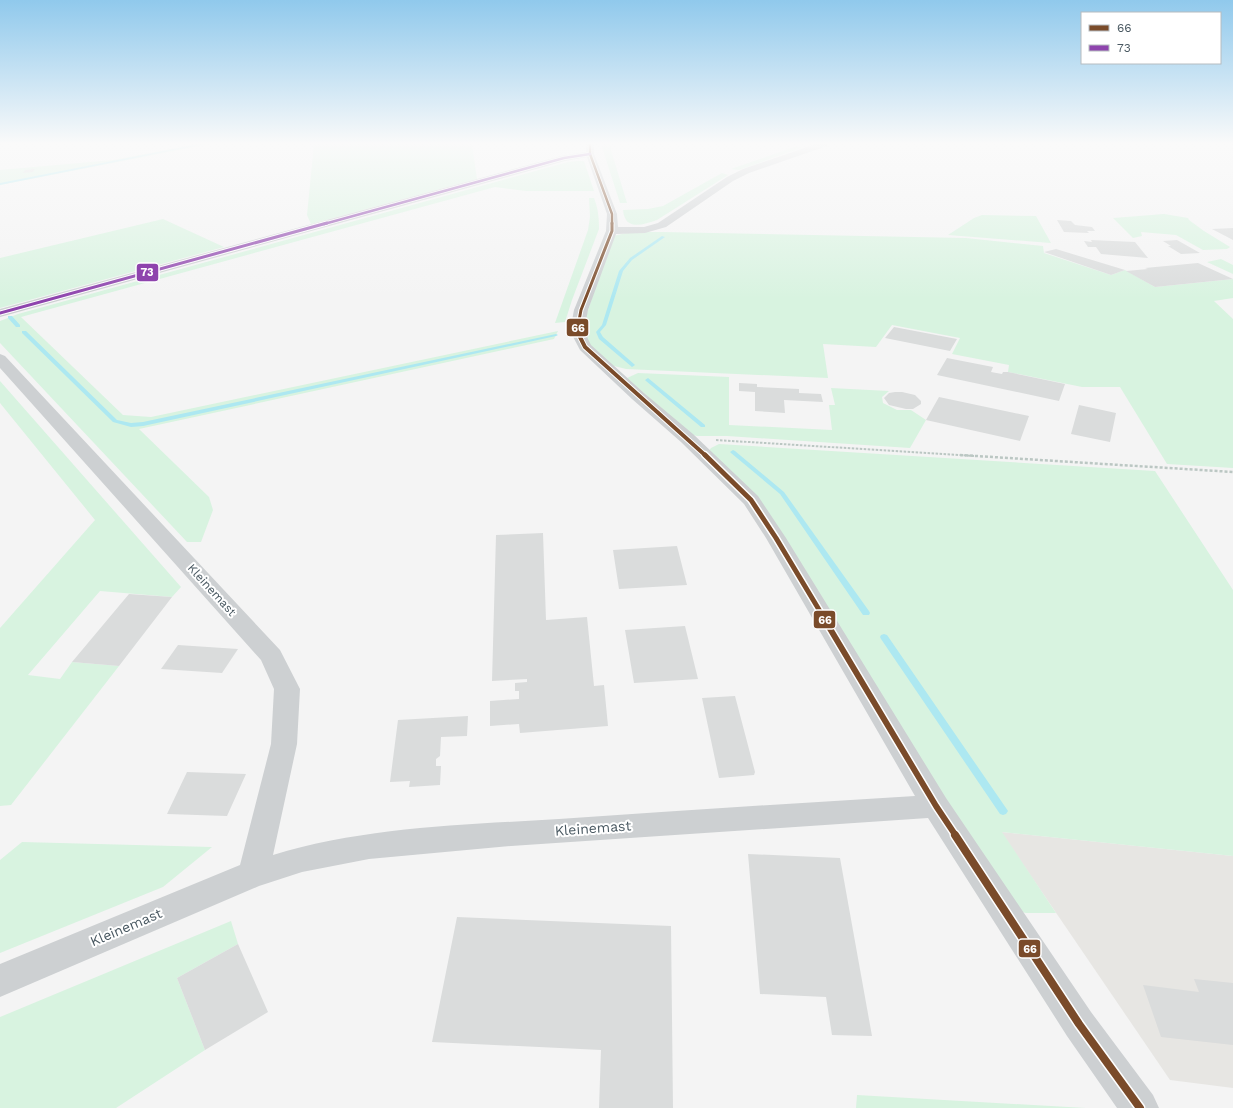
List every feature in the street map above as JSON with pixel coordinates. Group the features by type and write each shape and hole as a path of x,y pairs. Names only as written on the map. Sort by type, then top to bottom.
{"street":[{"path":"0,313 427,196"},
{"path":"606,196 612,214 612,231 581,310 577,331 585,347 721,469 755,506 776,538 936,806 1079,1024 1140,1108"},
{"path":"612,231 645,230 662,225 705,196"},
{"name":"Kleinemast","path":"0,359 271,656 287,689 284,744 253,874"},
{"name":"Kleinemast","path":"0,981 253,874 302,859 369,846 510,834 936,806"}],"path":[{"path":"687,438 1233,472"}],"shaded area":[{"path":"1001,832 1233,856 1233,1088 1170,1080"}],"green space":[{"path":"309,196 415,196 311,224 307,215"},
{"path":"446,196 463,196 21,317 123,415 151,417 558,331 554,339 139,429 209,497 213,510 201,542 187,542 0,343 0,321 18,314"},
{"path":"618,196 625,196 627,203 620,203"},
{"path":"681,196 695,196 657,220 646,224 631,224 624,217 623,210 648,209 663,206"},
{"path":"589,198 594,198 598,213 599,229 565,322 555,323 588,230 590,217"},
{"path":"1164,214 1188,218 1204,231 1230,247 1227,249 1203,250 1176,235 1141,232 1142,236 1133,238 1113,218"},
{"path":"982,215 1036,216 1051,243 948,235 974,218"},
{"path":"163,219 224,247 0,308 0,258"},
{"path":"631,232 966,238 1043,246 1044,253 1111,275 1125,270 1155,287 1233,279 1233,298 1214,301 1233,319 1233,468 1167,464 1120,387 1082,387 1008,372 1009,365 952,354 960,338 892,325 876,347 823,344 828,378 626,369 610,365 586,341 583,325 613,236"},
{"path":"1221,259 1233,265 1233,274 1207,262"},
{"path":"638,373 729,377 729,425 832,430 829,405 835,405 831,388 889,391 882,397 883,403 897,410 911,410 926,420 910,448 727,436 697,436 690,434 627,378"},
{"path":"0,381 181,587 172,597 100,591 28,675 60,679 72,662 119,666 11,805 0,806 0,628 95,520 0,403"},
{"path":"719,444 1155,471 1233,590 1233,856 1002,832 1056,913 1026,913 1010,909 888,707 708,452 711,448"},
{"path":"22,842 212,847 163,887 0,953 0,860"},
{"path":"231,921 238,944 177,978 205,1050 116,1108 0,1108 0,1017"},
{"path":"857,1095 1086,1108 856,1108"}],"building":[{"path":"1057,220 1071,221 1075,225 1092,227 1095,231 1087,231 1089,233 1064,232"},
{"path":"1233,228 1233,240 1212,229"},
{"path":"1091,240 1135,242 1148,258 1101,254 1096,247 1088,247 1084,241 1092,242"},
{"path":"1177,240 1200,253 1181,254 1163,241"},
{"path":"1056,249 1125,270 1111,275 1044,252"},
{"path":"1198,263 1233,279 1155,287 1126,271 1148,269 1145,268"},
{"path":"894,327 957,339 950,351 885,338"},
{"path":"947,358 993,367 991,372 1002,374 1003,372 1008,372 1065,384 1059,401 937,375"},
{"path":"739,383 757,384 757,387 799,389 799,393 821,394 823,402 784,400 785,413 755,411 755,392 739,391"},
{"path":"895,392 915,395 921,401 921,404 913,409 889,405 884,398 889,393"},
{"path":"939,397 1029,416 1020,441 926,420"},
{"path":"1079,405 1116,413 1110,442 1071,434"},
{"path":"543,533 546,620 587,617 594,686 604,685 608,726 520,733 519,724 490,726 490,701 519,699 519,691 515,691 515,683 527,682 527,679 492,681 496,535"},
{"path":"677,546 687,585 619,589 613,550"},
{"path":"129,594 172,597 119,666 72,662"},
{"path":"685,626 698,679 634,683 625,630"},
{"path":"178,645 238,649 222,673 161,669"},
{"path":"735,696 755,772 754,775 719,778 702,698"},
{"path":"468,716 467,736 441,737 440,756 436,759 436,766 441,766 440,785 409,787 410,781 390,782 398,720"},
{"path":"187,772 246,774 227,816 167,814"},
{"path":"748,854 840,858 872,1036 832,1035 826,997 760,994"},
{"path":"457,917 671,926 673,1108 599,1108 601,1050 432,1042"},
{"path":"238,944 268,1012 205,1050 177,978"},
{"path":"1194,979 1233,983 1233,1045 1161,1037 1143,985 1199,992"}],"waterway":[{"path":"632,365 601,338 598,332 604,325 621,271 631,259 663,237"},
{"path":"10,317 18,326"},
{"path":"24,332 115,421 131,425 143,424 556,335"},
{"path":"648,380 703,426"},
{"path":"733,452 782,493 866,613"},
{"path":"884,637 1003,811"}],"transit line":[{"name":"73","path":"0,313 427,196"},
{"name":"66","path":"605,196 612,214 612,231 581,310 577,331 585,347 638,396 687,438 751,500 776,538 936,806 1079,1024 1140,1108"}]}
